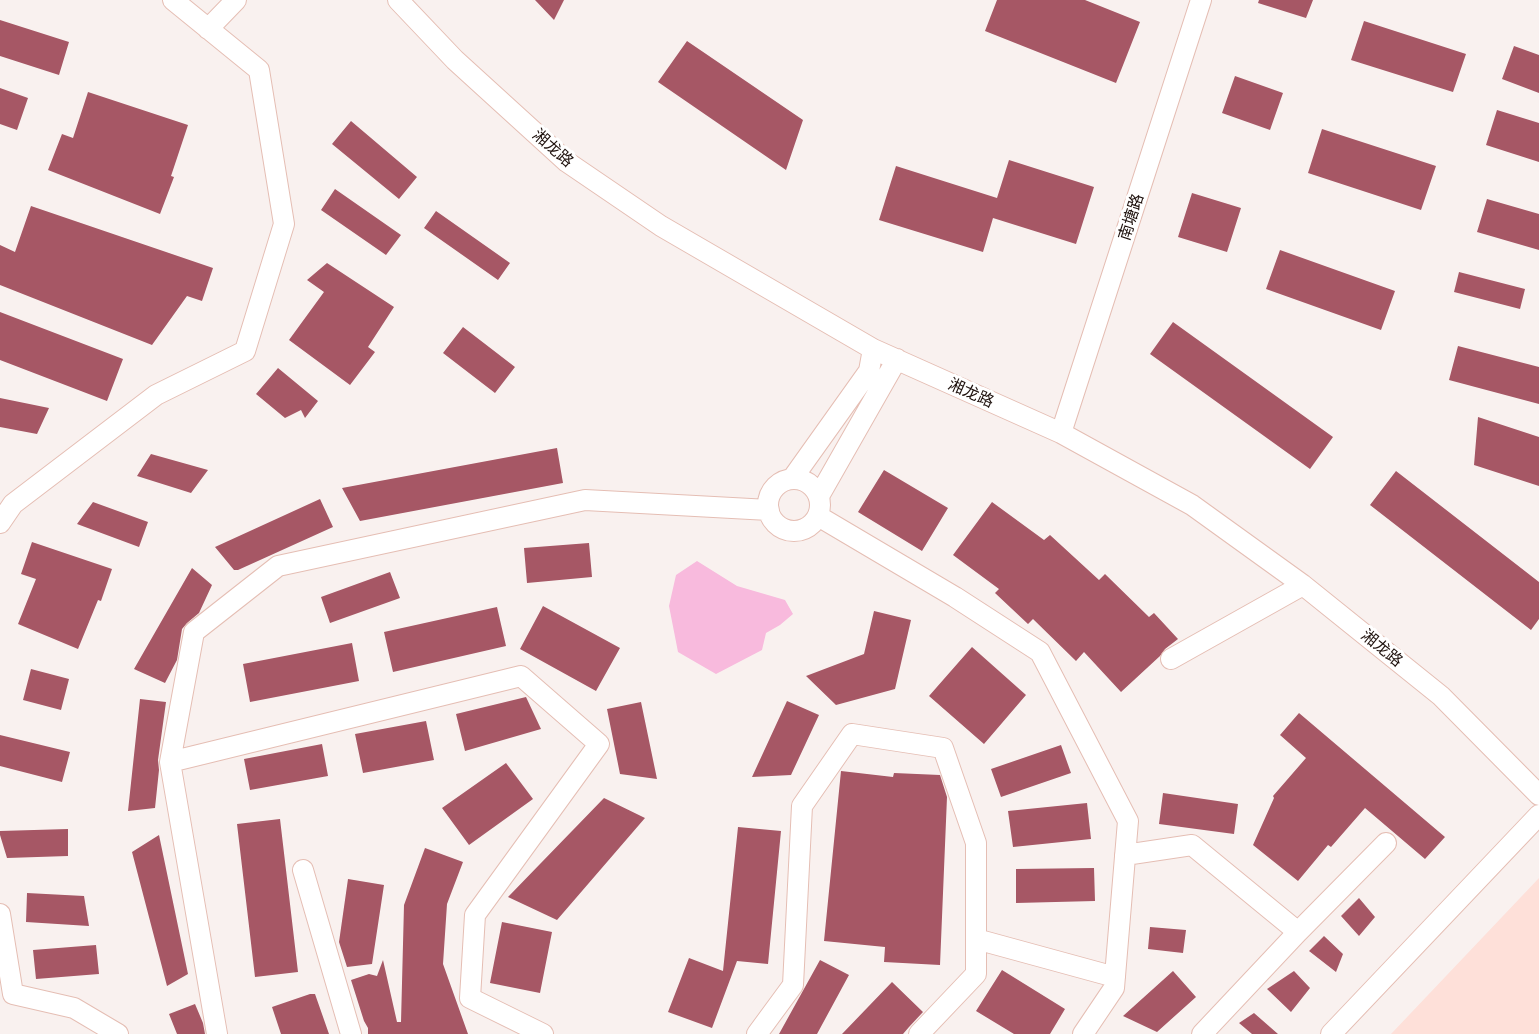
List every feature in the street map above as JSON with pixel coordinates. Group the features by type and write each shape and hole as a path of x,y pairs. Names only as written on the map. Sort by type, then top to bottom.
{"street":[{"path":"0,523 13,504 156,395 245,351 284,224 259,70 173,0"},
{"path":"208,29 236,0"},
{"name":"湘龙路","path":"398,0 455,60 567,162 661,226 873,349 1061,433 1192,505 1303,585 1441,696 1539,795"},
{"name":"南塘路","path":"1061,433 1201,0"},
{"path":"792,479 868,370 873,349"},
{"path":"819,496 897,359"},
{"path":"792,479 806,481 813,486 819,496 820,508 818,516 807,528 790,531 775,522 769,510 769,497 780,483 792,479"},
{"path":"217,1034 170,762 194,632 278,566 585,500 769,510"},
{"path":"818,516 955,597 1040,652 1128,821 1114,988 1083,1034"},
{"path":"1171,660 1303,585"},
{"path":"170,762 521,676 599,744 475,915 470,998 543,1034"},
{"path":"757,1034 793,985 802,806 852,734 944,748 976,843 976,974 919,1034"},
{"path":"1331,1034 1539,816"},
{"path":"1203,1034 1298,932 1386,843"},
{"path":"1125,855 1192,845 1298,932"},
{"path":"303,870 351,1034"},
{"path":"0,914 13,994 74,1008 118,1034"},
{"path":"976,939 1115,977"}],"shaded area":[{"path":"697,561 737,586 785,600 793,614 766,633 762,650 716,674 678,652 669,606 676,575"},
{"path":"1539,878 1539,1034 1391,1034"}],"building":[{"path":"535,0 564,0 554,20"},
{"path":"997,0 1085,0 1140,22 1116,83 985,31"},
{"path":"1259,0 1313,0 1306,18 1258,3"},
{"path":"0,20 69,42 59,75 0,56"},
{"path":"1364,21 1466,54 1453,92 1351,60"},
{"path":"687,41 803,120 786,170 658,82"},
{"path":"1514,46 1539,55 1539,93 1502,79"},
{"path":"1235,76 1283,93 1270,130 1222,113"},
{"path":"0,88 28,98 17,130 0,124"},
{"path":"88,92 188,125 171,176 174,177 160,214 48,170 62,134 73,138"},
{"path":"1497,110 1539,123 1539,162 1486,145"},
{"path":"351,121 417,177 399,199 332,144"},
{"path":"1322,129 1436,166 1421,210 1308,173"},
{"path":"1009,160 1094,187 1076,244 993,218 983,252 879,220 896,166 997,198"},
{"path":"335,189 401,235 386,255 321,210"},
{"path":"1192,193 1241,208 1227,252 1178,237"},
{"path":"1487,199 1539,214 1539,250 1477,232"},
{"path":"31,206 213,268 202,301 187,296 152,345 0,285 0,245 15,252"},
{"path":"436,211 510,263 498,280 424,228"},
{"path":"1280,250 1395,291 1381,330 1266,289"},
{"path":"327,263 394,307 368,347 375,352 350,385 289,340 324,292 307,280"},
{"path":"1459,272 1525,289 1520,309 1454,292"},
{"path":"0,312 123,359 107,401 0,360"},
{"path":"1173,322 1333,437 1310,469 1150,354"},
{"path":"463,327 515,367 495,393 443,353"},
{"path":"1458,346 1539,367 1539,404 1449,380"},
{"path":"278,368 318,401 305,418 301,410 285,418 256,394"},
{"path":"0,398 49,408 37,434 0,427"},
{"path":"1478,417 1539,437 1539,486 1474,465"},
{"path":"557,448 563,483 360,521 342,488"},
{"path":"151,454 208,470 191,493 137,476"},
{"path":"884,470 948,508 922,551 858,512"},
{"path":"1396,471 1539,582 1539,619 1531,630 1370,505"},
{"path":"320,499 333,527 238,570 234,570 215,547"},
{"path":"93,502 148,522 139,547 77,524"},
{"path":"992,502 1044,540 1050,535 1099,580 1105,574 1149,617 1154,613 1178,639 1121,692 1084,652 1076,661 1033,619 1028,624 995,593 999,589 953,555"},
{"path":"32,542 112,569 101,601 98,600 78,649 18,624 36,579 21,574"},
{"path":"589,543 592,577 527,583 524,548"},
{"path":"192,568 212,585 199,613 182,629 177,660 165,683 134,669"},
{"path":"390,572 400,598 330,623 321,597"},
{"path":"543,606 620,648 596,691 520,649"},
{"path":"497,607 506,646 393,672 384,632"},
{"path":"874,611 911,620 895,689 836,705 806,676 864,654"},
{"path":"352,643 359,681 250,702 243,664"},
{"path":"972,647 1026,695 984,744 929,696"},
{"path":"31,669 69,679 61,710 23,700"},
{"path":"526,697 541,729 465,751 456,714"},
{"path":"140,699 166,702 158,760 155,808 128,811"},
{"path":"787,701 819,715 791,775 752,777"},
{"path":"641,702 657,779 620,774 607,709"},
{"path":"1299,713 1445,837 1425,859 1365,808 1331,847 1328,845 1298,881 1253,845 1273,796 1306,758 1280,735"},
{"path":"426,721 434,760 363,773 355,734"},
{"path":"0,735 70,752 62,782 0,766"},
{"path":"322,744 328,776 250,790 244,759"},
{"path":"1061,745 1071,773 1001,797 991,769"},
{"path":"506,763 533,799 469,845 442,808"},
{"path":"841,771 893,777 894,773 940,775 947,797 940,965 884,962 885,947 824,941"},
{"path":"1163,793 1238,804 1234,834 1159,824"},
{"path":"604,798 645,818 557,920 508,897"},
{"path":"1087,803 1091,839 1013,847 1008,811"},
{"path":"280,819 298,972 255,977 237,824"},
{"path":"738,827 781,831 768,964 737,961 712,1028 668,1012 689,958 723,971"},
{"path":"68,829 68,856 7,858 0,835 0,831"},
{"path":"159,835 188,974 167,986 132,852"},
{"path":"425,848 463,862 447,904 443,964 468,1034 368,1034 368,1028 351,980 369,974 377,976 383,960 397,1022 401,1022 404,905"},
{"path":"1094,868 1095,901 1016,903 1016,869"},
{"path":"348,879 384,885 372,964 347,967 339,942"},
{"path":"27,893 84,896 89,926 26,922"},
{"path":"1359,898 1375,917 1359,936 1341,916"},
{"path":"502,922 552,932 540,993 490,983"},
{"path":"1150,927 1186,930 1183,953 1148,949"},
{"path":"1324,936 1343,954 1336,972 1309,951"},
{"path":"96,945 99,974 36,979 33,950"},
{"path":"820,960 849,975 817,1034 779,1034"},
{"path":"1002,970 1065,1009 1050,1034 1014,1034 976,1011"},
{"path":"1173,971 1196,997 1157,1032 1123,1016"},
{"path":"1294,971 1310,988 1291,1012 1267,989"},
{"path":"892,982 923,1012 903,1034 842,1034"},
{"path":"315,994 329,1034 281,1034 272,1007"},
{"path":"195,1004 205,1034 177,1034 169,1014"},
{"path":"1254,1013 1278,1034 1252,1034 1239,1023"}]}
